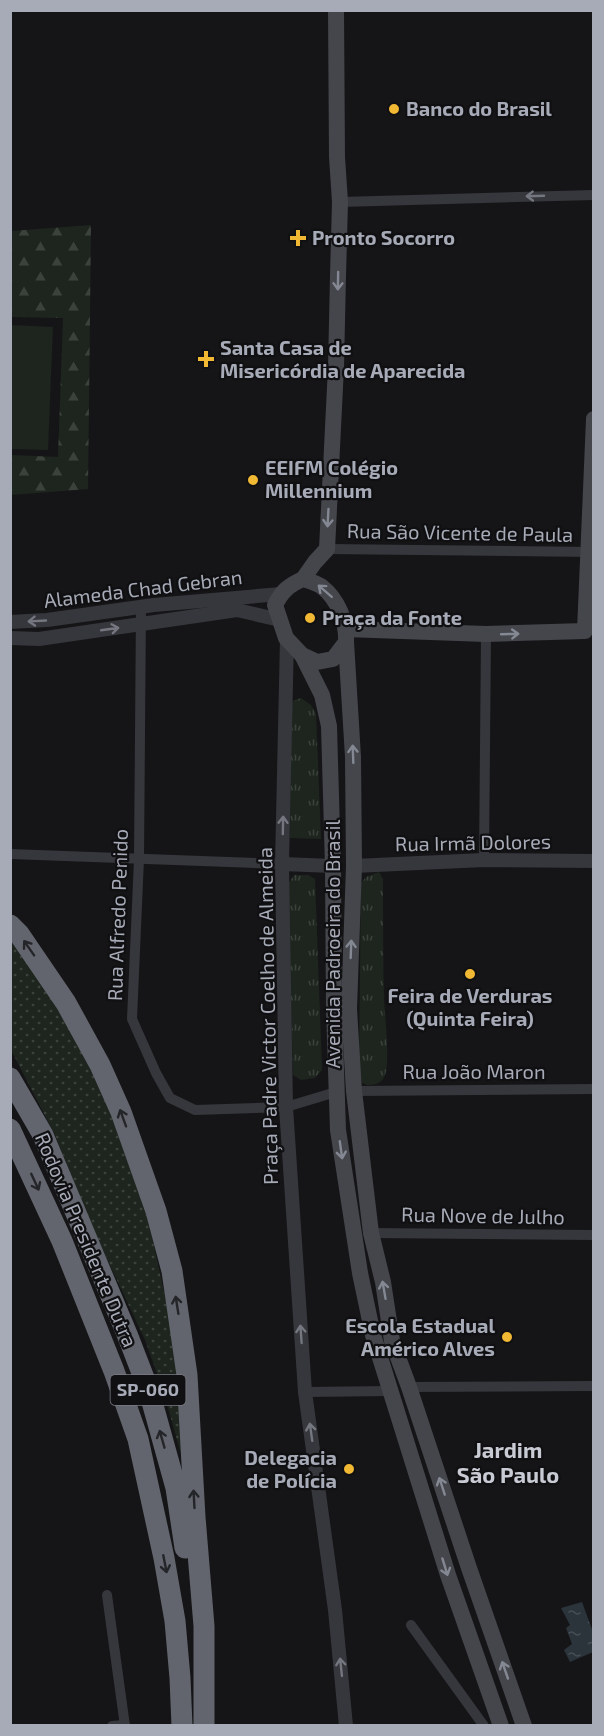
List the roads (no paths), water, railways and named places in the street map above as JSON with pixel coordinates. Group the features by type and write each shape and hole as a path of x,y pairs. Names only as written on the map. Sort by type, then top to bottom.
{"highway":[{"path":"10,924 66,1003 100,1065 121,1112 156,1211 172,1271 187,1375 204,1626 204,1725"},
{"name":"Rodovia Presidente Dutra","path":"10,1078 43,1135 149,1391 176,1488 186,1551 199,1725"},
{"name":"Rodovia Presidente Dutra","path":"10,1129 62,1241 114,1371 138,1439 175,1621 182,1725"}],"main road":[{"path":"303,579 320,585 335,600 346,636 333,658 317,662 302,655 287,638 275,605 290,584 303,579 327,549 336,367 339,202 336,10"},
{"path":"346,636 589,631 594,419"},
{"name":"Avenida Padroeira do Brasil","path":"346,636 353,757 354,866 350,1009 354,1091 371,1233 392,1341 524,1725"},
{"name":"Avenida Padroeira do Brasil","path":"302,655 322,695 328,726 338,1130 360,1273 373,1335 448,1575 501,1725"},
{"path":"333,866 354,866"}],"street":[{"path":"339,202 594,195"},
{"name":"Rua São Vicente de Paula","path":"327,549 591,553"},
{"name":"Alameda Chad Gebran","path":"10,622 47,620 241,596 281,594"},
{"name":"Rua Alfredo Penido","path":"141,607 139,859 132,1019 152,1065 170,1098 195,1110 286,1107"},
{"name":"Alameda Chad Gebran","path":"10,638 39,639 237,610 280,620"},
{"path":"69,617 71,634"},
{"path":"484,860 486,634"},
{"name":"Praça Padre Victor Coelho de Almeida","path":"287,638 282,864 286,1107 305,1392 335,1610 346,1725"},
{"path":"10,854 333,866"},
{"name":"Rua Irmã Dolores","path":"354,866 484,860 594,861"},
{"name":"Rua João Maron","path":"354,1091 594,1089"},
{"path":"286,1107 336,1092"},
{"name":"Rua Nove de Julho","path":"371,1233 594,1235"},
{"path":"409,1387 594,1386"},
{"path":"305,1392 391,1391"},
{"path":"107,1595 125,1725 111,1725"},
{"path":"411,1625 484,1725"}],"water":[{"path":"582,1602 593,1632 593,1652 570,1662 564,1650 572,1644 566,1628 570,1625 561,1608"}],"place":[{"name":"Banco do Brasil","path":"394,109"},
{"name":"Pronto Socorro","path":"298,238"},
{"name":"Santa Casa de Misericórdia de Aparecida","path":"206,359"},
{"name":"EEIFM Colégio Millennium","path":"253,480"},
{"name":"Praça da Fonte","path":"310,618"},
{"name":"Feira de Verduras (Quinta Feira)","path":"470,974"},
{"name":"Escola Estadual Américo Alves","path":"507,1337"},
{"name":"Delegacia de Polícia","path":"349,1469"}],"district":[{"name":"Jardim São Paulo","path":"508,1462"}]}
